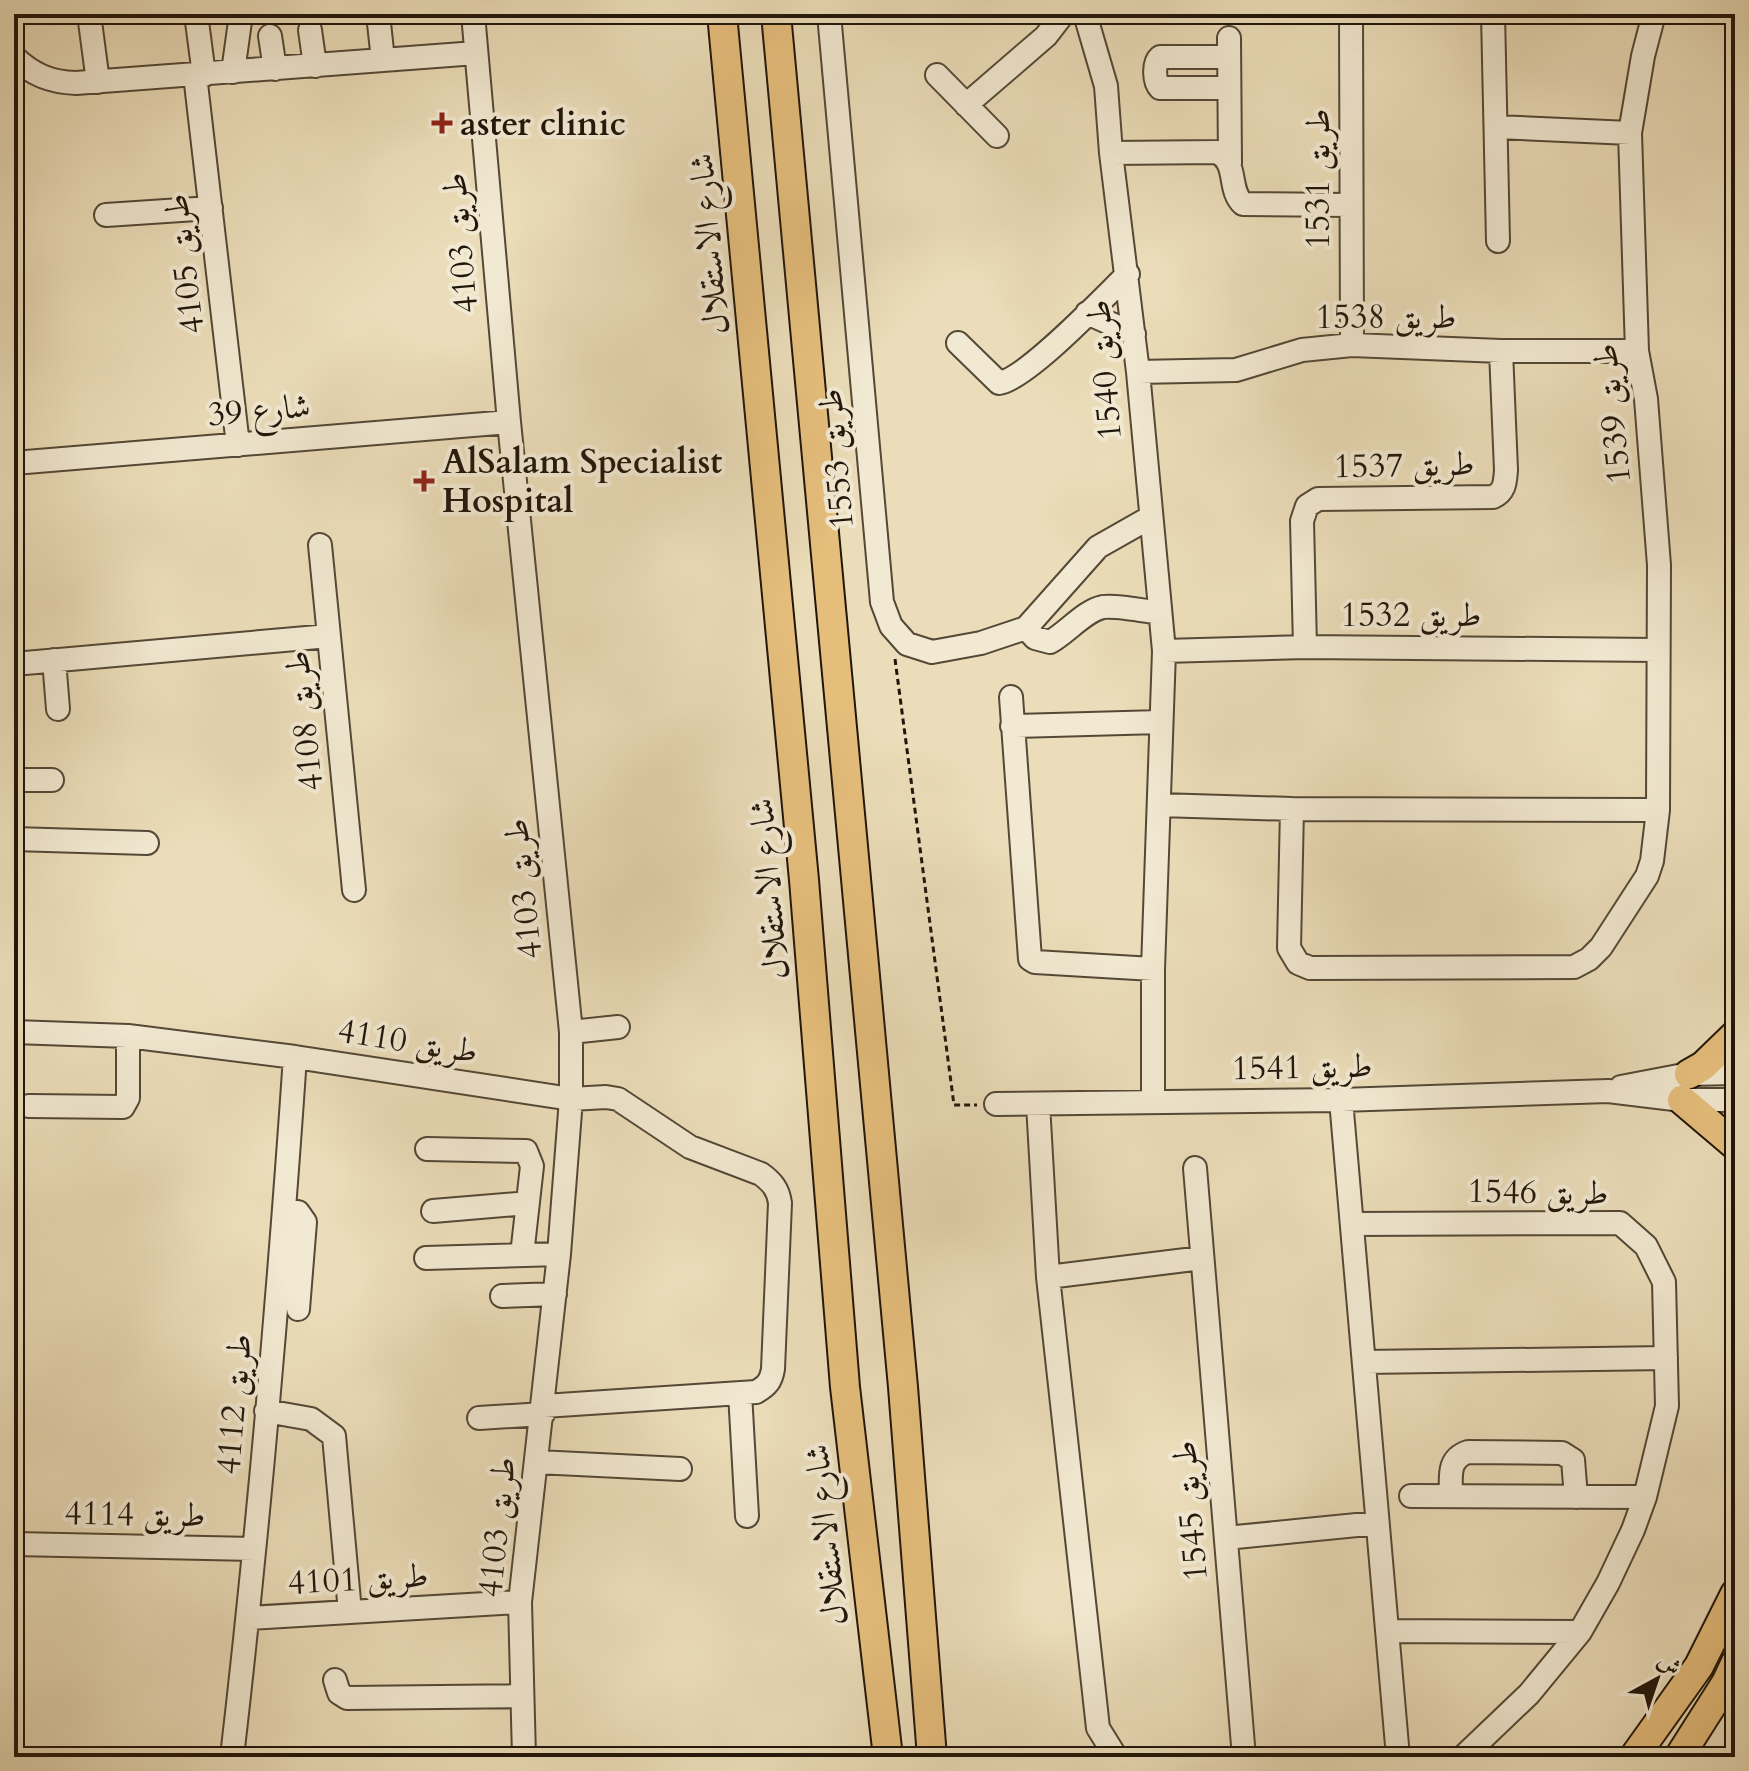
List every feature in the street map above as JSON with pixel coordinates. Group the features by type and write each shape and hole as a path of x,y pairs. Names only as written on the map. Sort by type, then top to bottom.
{"main road":[{"name":"شارع الاستقلال","path":"722,14 808,926 845,1387 888,1757"},
{"path":"776,14 903,1387 932,1757"},
{"path":"1735,1035 1685,1087 1735,1145"},
{"path":"1634,1757 1699,1666 1735,1594"},
{"path":"1679,1757 1735,1664"}],"street":[{"path":"89,14 98,82"},
{"name":"طريق 4105","path":"196,14 211,208 238,445"},
{"path":"233,72 241,14"},
{"path":"378,14 383,60"},
{"name":"طريق 4103","path":"473,14 509,422 571,1032 571,1099 559,1254 544,1410 520,1602 524,1757"},
{"name":"طريق 1553","path":"829,14 882,602 891,626"},
{"path":"966,105 1046,36 1063,14"},
{"name":"طريق 1531","path":"1351,14 1352,345"},
{"path":"1493,14 1498,241"},
{"name":"طريق 1539","path":"1292,809 1289,948 1298,963 1310,968 1574,967 1589,959 1601,947 1647,876 1652,861 1658,810 1659,565 1646,399 1637,351 1630,133 1643,56 1654,14"},
{"path":"1046,36 1087,21"},
{"name":"طريق 1540","path":"1087,21 1106,86 1111,153 1128,274 1164,651 1153,969 1153,1102"},
{"path":"310,30 315,66"},
{"path":"270,36 275,69"},
{"path":"1229,88 1160,88 1155,63 1160,57 1229,48 1230,163 1237,197 1243,204 1350,205"},
{"path":"14,57 28,70 52,82 98,82 476,53"},
{"path":"937,75 997,136"},
{"path":"1497,127 1630,133"},
{"path":"1111,153 1208,150 1224,156 1230,163"},
{"path":"106,215 211,208"},
{"path":"958,343 999,383 1005,382 1056,345 1128,274"},
{"path":"1087,313 1134,334"},
{"name":"طريق 1538","path":"1138,372 1236,370 1302,350 1352,345 1501,351 1637,351"},
{"name":"طريق 1537","path":"1305,647 1302,521 1307,506 1318,499 1493,497 1501,494 1506,470 1501,351"},
{"name":"شارع 39","path":"14,463 509,422"},
{"path":"891,626 907,644 932,652 981,643 1026,628 1098,547 1151,517"},
{"path":"1112,540 1154,553"},
{"name":"طريق 4108","path":"320,545 354,890"},
{"path":"1026,628 1035,638 1050,642 1064,635 1090,613 1104,607 1160,613"},
{"path":"14,664 329,636"},
{"name":"طريق 1532","path":"1164,651 1305,647 1658,650"},
{"path":"54,660 58,709"},
{"path":"1011,697 1030,959 1035,962 1153,969"},
{"path":"1012,726 1160,722"},
{"path":"14,780 52,780"},
{"path":"1160,805 1292,809 1658,810"},
{"path":"14,839 147,843"},
{"path":"571,1032 618,1027"},
{"name":"طريق 4110","path":"14,1032 128,1036 295,1057 571,1099 618,1099 690,1147 761,1174 771,1181 778,1192 773,1369 765,1387 756,1392 740,1393"},
{"path":"29,1106 123,1107 128,1098 128,1036"},
{"name":"طريق 4112","path":"232,1757 266,1411 296,1309 285,1210 295,1057"},
{"name":"طريق 1541","path":"1685,1087 1735,1073"},
{"name":"طريق 1541","path":"996,1104 1341,1100 1608,1091 1645,1080 1735,1100"},
{"path":"1341,1100 1398,1757"},
{"path":"1038,1104 1048,1277 1098,1728 1116,1757"},
{"path":"427,1149 526,1151 532,1166 522,1255"},
{"name":"طريق 1545","path":"1195,1168 1244,1757"},
{"path":"433,1211 528,1203"},
{"name":"طريق 1546","path":"1352,1224 1620,1223 1646,1246 1664,1282 1667,1406 1645,1497 1633,1530 1580,1632 1529,1694 1463,1757"},
{"path":"426,1258 559,1254"},
{"path":"1048,1277 1202,1258"},
{"path":"502,1296 555,1294"},
{"path":"1364,1362 1666,1358"},
{"path":"479,1418 740,1393 747,1516"},
{"path":"266,1411 311,1419 334,1436 350,1612"},
{"path":"1451,1496 1454,1461 1468,1452 1562,1453 1571,1456 1575,1465 1576,1497"},
{"path":"537,1462 680,1469"},
{"path":"1411,1496 1645,1497"},
{"path":"1226,1538 1377,1523"},
{"name":"طريق 4114","path":"14,1544 254,1549"},
{"name":"طريق 4101","path":"248,1618 520,1602"},
{"path":"1387,1631 1580,1632"},
{"path":"335,1680 339,1693 347,1698 522,1696"}],"path":[{"path":"891,626 954,1105 996,1104"}],"place":[{"name":"aster clinic","path":"442,123"},
{"name":"AlSalam Specialist Hospital","path":"424,481"}]}
